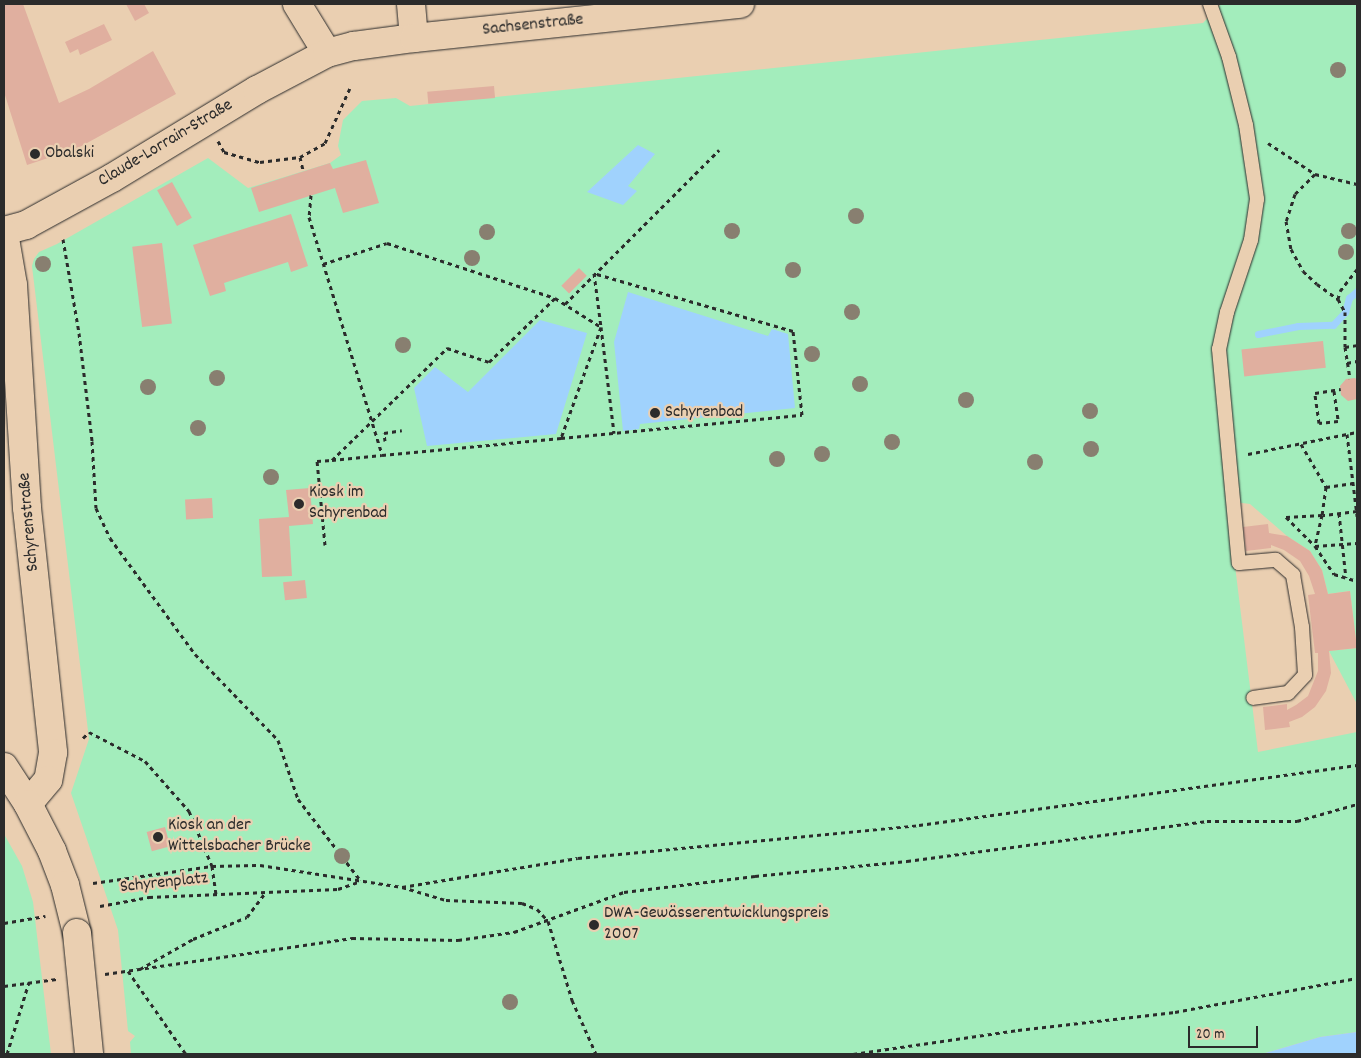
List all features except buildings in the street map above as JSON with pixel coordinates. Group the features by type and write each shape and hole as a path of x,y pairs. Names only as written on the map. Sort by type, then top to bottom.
{"street":[{"path":"297,4 327,53"},
{"path":"411,4 414,38"},
{"name":"Sachsenstraße","path":"327,53 354,46 414,38 740,4"},
{"name":"Claude-Lorrain-Straße","path":"4,232 26,225 97,186 257,90 327,53"},
{"name":"Schyrenstraße","path":"4,232 13,284 28,508 53,754 48,780 28,804"},
{"path":"4,767 28,804 52,851 65,886 77,933 90,1054"}],"lane":[{"path":"1210,4 1229,57 1246,125 1257,199 1251,240 1227,312 1219,349 1239,563 1276,560 1294,575 1302,627 1305,675 1288,693 1253,698"}],"path":[{"path":"224,152 260,162 300,157 325,143 350,88"},
{"path":"1246,125 1277,150 1315,174 1357,184"},
{"path":"565,304 719,150"},
{"path":"300,157 303,170"},
{"path":"1315,174 1295,194 1286,221 1292,249 1304,271 1316,284 1338,299 1345,312 1345,347 1350,378"},
{"path":"311,195 309,217 382,455"},
{"path":"63,239 79,333 92,441 96,508 110,538 195,654 278,740 298,798 361,881"},
{"path":"323,264 386,243 555,298 601,327"},
{"path":"1338,299 1340,291 1357,269"},
{"path":"594,273 614,433"},
{"path":"326,545 317,461 802,415 793,331 594,273"},
{"path":"332,460 447,348 489,362 555,298"},
{"path":"561,438 601,327"},
{"path":"1345,347 1357,345"},
{"path":"1347,363 1357,362"},
{"path":"1334,390 1338,420 1319,423 1314,393 1340,389"},
{"path":"385,440 384,433 402,430"},
{"path":"1229,456 1357,432"},
{"path":"1347,434 1355,472 1357,516"},
{"path":"1301,444 1326,487 1315,546"},
{"path":"1326,487 1354,483"},
{"path":"1357,511 1286,517 1315,546 1334,574 1357,581"},
{"path":"1339,513 1346,578"},
{"path":"1315,546 1357,543"},
{"name":"Schyrenplatz","path":"83,738 89,732 145,761 189,811 212,866 216,896 149,897 100,906"},
{"path":"402,887 578,858 919,825 1357,765"},
{"path":"266,892 247,917 193,939 137,970 217,956 352,938 458,940 514,932 548,922 624,892 755,876 907,861 1207,821 1297,821 1357,804"},
{"path":"93,882 212,866 260,865 402,887 446,900 522,903 537,909 548,922 572,1000 596,1054"},
{"path":"216,896 338,889 361,881"},
{"path":"4,922 45,916"},
{"path":"128,971 186,1054"},
{"path":"853,1054 1018,1030 1175,1012 1357,978"},
{"path":"6,1054 29,982"}],"green space":[{"path":"1221,4 1357,4 1357,648 1350,591 1328,594 1322,570 1310,551 1287,536 1250,504 1227,501 1258,752 1357,732 1357,1032 1320,1037 1262,1054 131,1054 130,1042 135,1036 128,1031 118,930 71,793 89,739 32,266 39,252 57,244 208,158 248,188 330,163 341,155 338,146 343,120 362,101 396,98 410,106 1203,23"},
{"path":"1357,648 1357,704 1329,651"},
{"path":"4,834 22,866 33,902 51,1054 4,1054"}],"water":[{"path":"638,145 655,154 628,186 637,191 623,205 587,192"},
{"path":"628,292 768,336 772,329 788,334 795,408 640,424 639,429 623,431 614,342"},
{"path":"540,320 587,333 556,434 427,446 414,388 435,367 468,392"},
{"path":"1357,1032 1357,1054 1262,1054 1320,1037"}],"waterway":[{"path":"1258,334 1298,326 1333,325 1345,312 1349,298 1357,291"}],"place":[{"name":"Obalski","path":"35,154"},
{"name":"Schyrenbad","path":"655,413"},
{"name":"Kiosk im Schyrenbad","path":"299,504"},
{"name":"Kiosk an der Wittelsbacher Brücke","path":"158,837"},
{"name":"DWA-Gewässerentwicklungspreis 2007","path":"594,925"}]}
